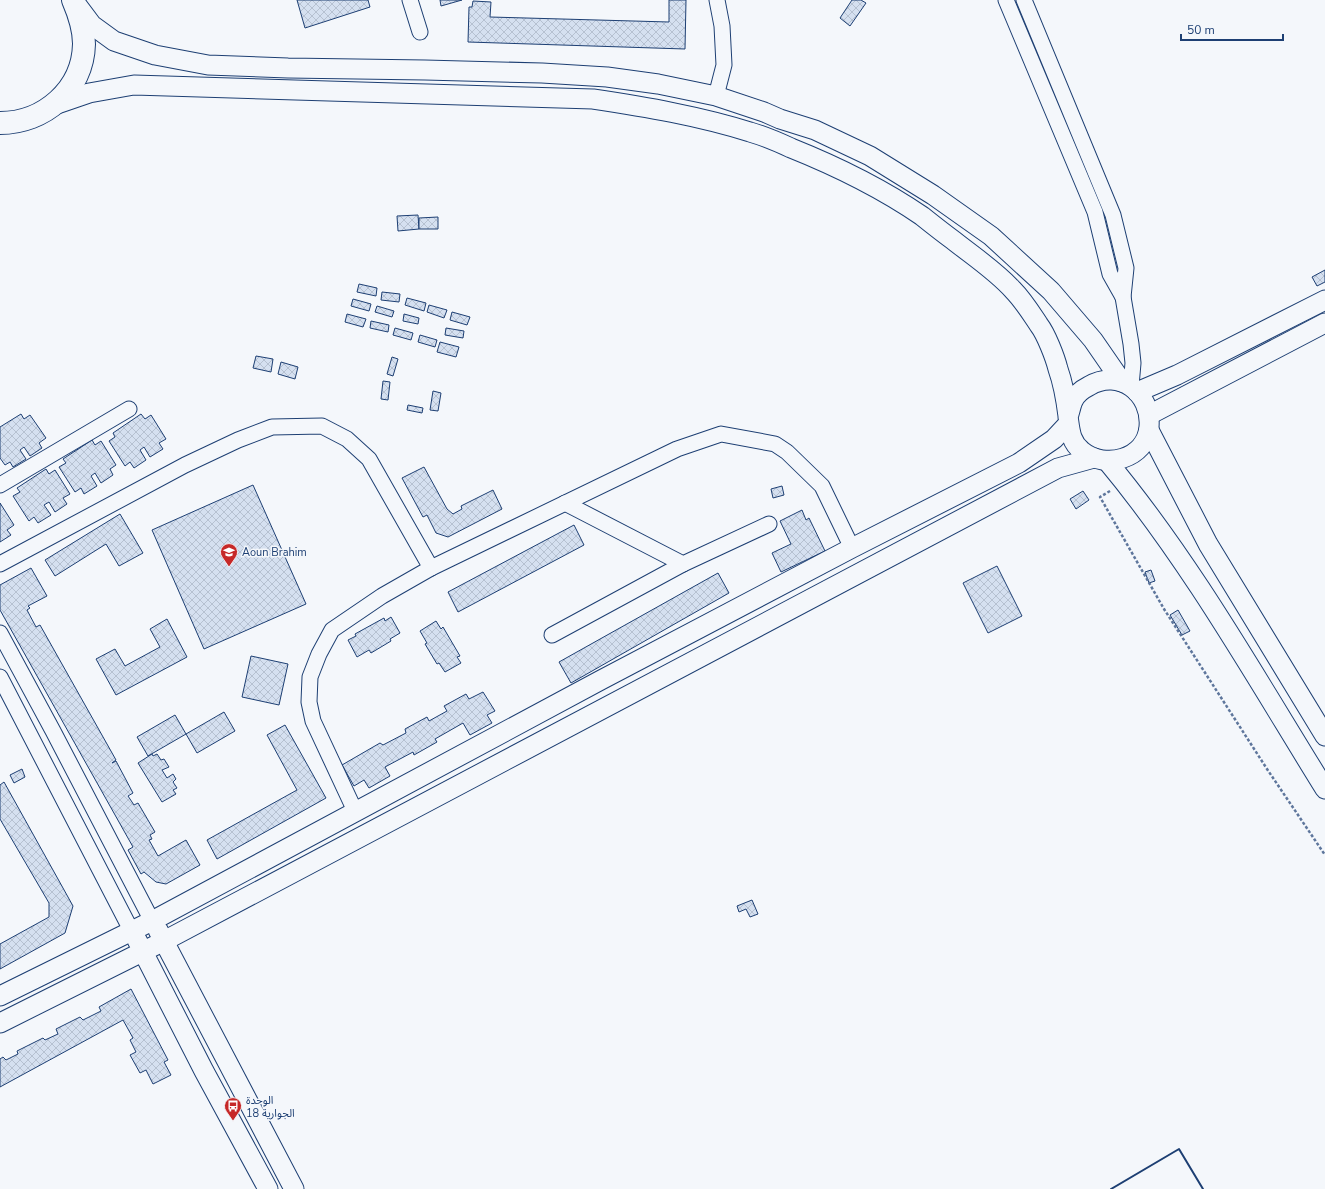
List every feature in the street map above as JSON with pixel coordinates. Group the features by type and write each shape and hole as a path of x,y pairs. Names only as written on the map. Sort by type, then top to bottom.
{"highway":[{"path":"0,123 13,123 35,117 54,105 70,88 80,67 84,44 82,21 73,0"}],"main road":[{"path":"73,0 92,25 114,41 155,55 208,65 542,73 614,78 658,84 716,96 764,112 780,119 815,130 870,156 933,195 991,236 1051,291 1145,402 1149,423 1208,544 1325,736"},
{"path":"54,105 89,93 134,85 593,99 654,108 700,118 752,132 814,157 867,183 921,216 985,265 1013,290 1041,327 1058,369 1070,432 1076,444 1082,451 1100,460 1124,482 1164,535 1207,600 1325,789"},
{"path":"0,996 131,930 152,921 355,811 852,548 1019,463 1054,439 1068,421 1073,400 1082,389 1094,382 1108,380 1130,386 1177,375 1325,300"},
{"path":"0,1024 164,941 1058,468 1100,460 1121,459 1134,453 1143,442 1149,423 1325,323"},
{"path":"152,921 164,941 294,1189"},
{"path":"131,930 144,951 204,1071 268,1189"}],"street":[{"path":"410,0 420,32"},
{"path":"716,96 724,66 722,26 717,0"},
{"path":"1006,0 1095,212 1110,274 1123,296"},
{"path":"1024,0 1113,215 1126,268 1123,296 1131,344 1132,363 1130,386"},
{"path":"0,485 129,410"},
{"path":"0,564 185,465 238,440 272,427 322,426 347,439 369,459 431,568"},
{"path":"355,811 314,721 309,702 310,677 319,654 332,630 382,596 431,568 677,448 721,434 775,444 787,452 822,486 852,548"},
{"path":"565,503 683,564"},
{"path":"552,635 683,564 769,524"},
{"path":"0,633 152,921"},
{"path":"0,677 131,930"}],"path":[{"path":"1124,482 1100,497 1164,609 1267,769 1325,855"}],"building":[{"path":"297,0 368,0 370,7 305,28"},
{"path":"440,0 462,0 441,6"},
{"path":"669,0 686,0 685,49 468,42 469,7 472,7 473,1 491,2 490,17 669,22"},
{"path":"852,0 861,0 866,3 850,26 840,18"},
{"path":"418,215 419,229 398,231 397,216"},
{"path":"438,217 438,229 419,229 419,218"},
{"path":"1325,270 1325,282 1317,286 1312,277"},
{"path":"359,284 377,288 376,296 357,292"},
{"path":"382,292 400,294 399,302 381,300"},
{"path":"407,298 426,303 424,311 405,305"},
{"path":"353,299 371,304 369,311 351,306"},
{"path":"429,305 447,310 444,318 427,312"},
{"path":"377,306 394,311 392,317 375,312"},
{"path":"452,312 470,317 467,325 450,320"},
{"path":"347,314 366,319 363,327 345,322"},
{"path":"404,314 419,318 418,324 403,321"},
{"path":"371,321 389,325 388,332 370,328"},
{"path":"395,328 413,333 411,340 393,335"},
{"path":"446,328 464,331 463,338 445,335"},
{"path":"420,335 437,340 435,347 418,342"},
{"path":"440,342 459,347 456,357 437,352"},
{"path":"256,356 273,359 271,372 253,368"},
{"path":"392,357 398,359 393,376 387,374"},
{"path":"281,362 298,367 295,379 278,374"},
{"path":"383,381 390,382 388,400 381,399"},
{"path":"433,391 441,393 438,411 430,410"},
{"path":"408,405 423,408 422,413 407,410"},
{"path":"21,414 24,419 30,415 46,438 39,443 42,448 30,456 24,447 20,450 26,459 13,467 10,462 5,465 0,458 0,427"},
{"path":"141,414 145,419 151,415 166,439 159,443 163,449 150,457 144,447 140,450 146,460 134,468 130,462 125,466 109,441 115,437 113,433"},
{"path":"92,440 95,445 101,441 116,465 110,469 113,475 101,483 95,473 91,476 97,486 84,494 81,488 75,492 59,467 66,463 63,459"},
{"path":"424,467 447,509 453,514 462,509 461,506 493,490 502,509 448,537 436,533 427,515 423,517 402,478"},
{"path":"46,469 49,474 55,470 70,494 63,498 67,504 55,512 49,502 44,505 51,515 38,523 34,517 29,521 13,496 20,492 17,488"},
{"name":"Aoun Brahim","path":"253,485 306,604 204,649 152,530"},
{"path":"782,486 784,495 773,498 771,489"},
{"path":"1083,491 1089,500 1076,509 1070,499"},
{"path":"0,503 14,525 7,530 11,535 0,542"},
{"path":"802,510 806,520 809,518 825,551 781,572 772,553 791,544 780,521"},
{"path":"120,514 143,553 119,566 106,544 55,576 45,560"},
{"path":"574,525 584,545 458,612 448,592"},
{"path":"997,566 1022,616 988,633 963,583"},
{"path":"31,568 47,596 28,606 30,608 27,610 36,627 40,625 116,760 112,763 116,761 133,793 128,796 134,805 138,803 155,832 150,835 152,839 149,840 158,856 186,840 200,865 166,884 156,882 144,872 141,874 128,850 133,847 0,610 0,585"},
{"path":"1151,570 1155,581 1149,583 1145,572"},
{"path":"718,573 729,593 571,683 559,662"},
{"path":"1178,610 1190,631 1182,635 1170,615"},
{"path":"391,617 400,633 390,639 391,641 371,653 369,650 357,657 348,640 356,636 355,634 384,618 385,621"},
{"path":"167,619 187,657 116,695 96,659 115,649 125,666 160,647 150,629"},
{"path":"436,621 441,629 443,627 460,656 457,657 461,663 445,672 439,663 437,664 425,644 427,643 420,631"},
{"path":"251,656 288,664 279,705 242,697"},
{"path":"483,692 495,711 487,715 492,723 470,735 463,723 435,739 437,742 414,755 413,752 385,767 390,776 369,788 364,780 354,786 342,765 380,743 383,745 406,733 405,729 427,717 429,721 447,711 444,706 466,694 469,699"},
{"path":"224,712 235,731 197,753 186,734"},
{"path":"175,715 186,734 148,756 137,737"},
{"path":"285,725 326,798 217,859 207,840 297,790 267,735"},
{"path":"152,754 153,756 157,754 161,760 164,759 169,767 162,770 167,778 173,774 176,779 173,782 177,788 173,790 176,794 162,802 138,763"},
{"path":"22,769 25,777 14,783 10,775"},
{"path":"4,782 73,906 65,933 0,969 0,944 49,917 49,903 0,819 0,785"},
{"path":"752,900 758,914 750,917 746,909 739,912 737,906"},
{"path":"131,989 168,1060 164,1062 171,1075 153,1084 146,1070 140,1073 130,1055 136,1052 130,1040 133,1038 123,1020 0,1087 0,1059 3,1057 6,1060 18,1054 17,1051 43,1038 45,1040 58,1034 56,1029 80,1017 83,1020 101,1011 99,1007"}],"wall":[{"path":"1111,1189 1179,1149 1203,1189"}],"place":[{"name":"Aoun Brahim","path":"229,567"},
{"name":"الوحدة الجوارية 18","path":"233,1121"}]}
